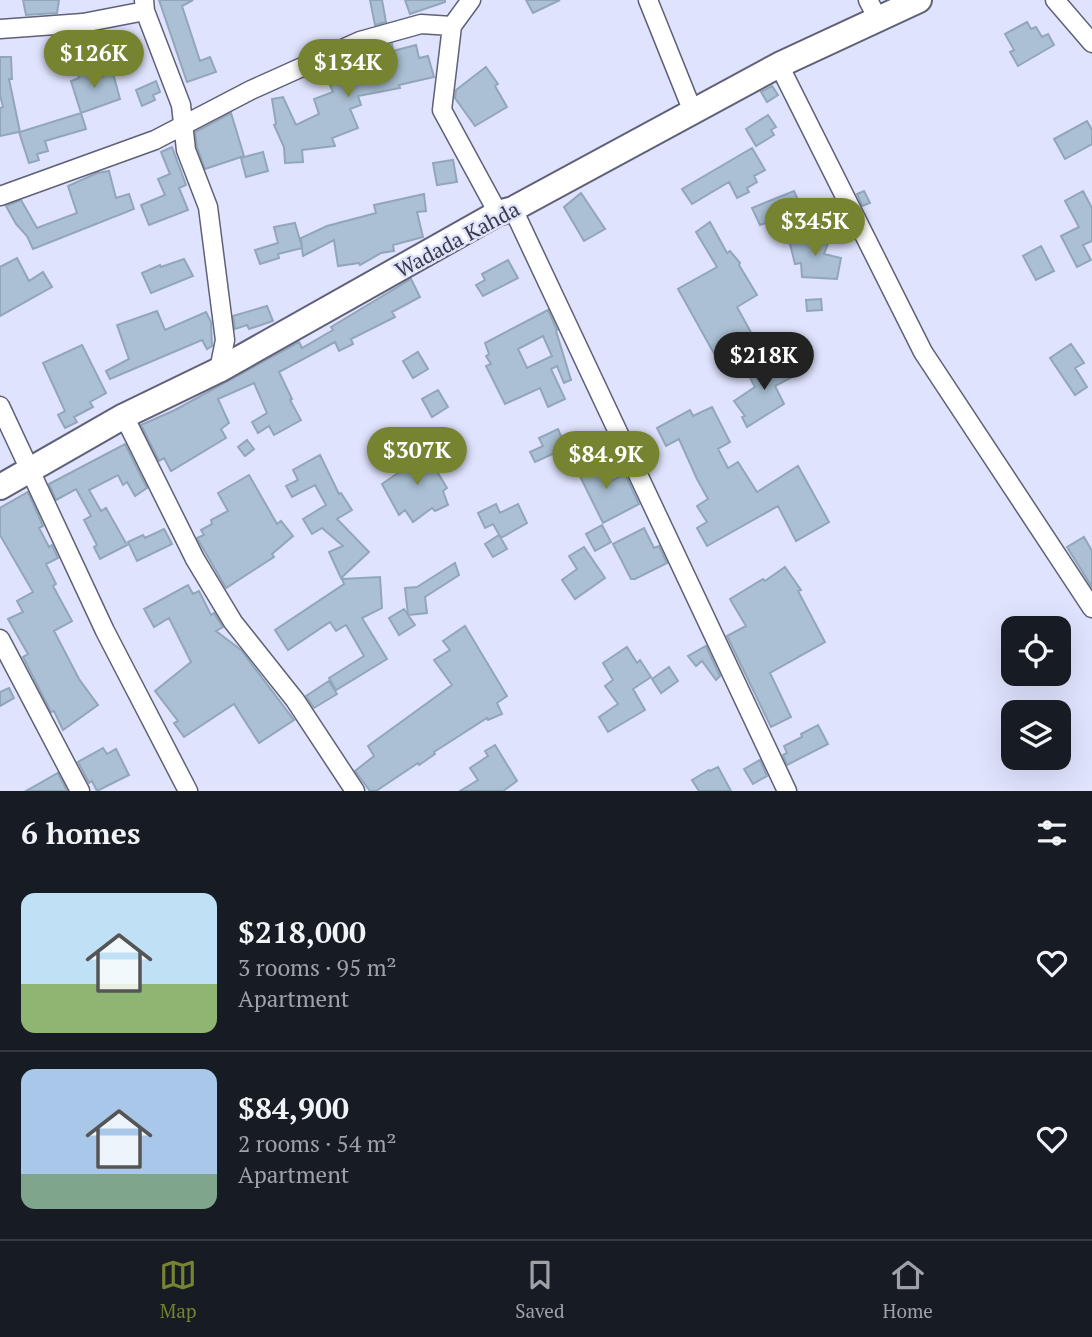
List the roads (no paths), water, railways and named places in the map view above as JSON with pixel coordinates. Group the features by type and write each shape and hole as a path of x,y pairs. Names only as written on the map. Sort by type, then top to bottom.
{"main road":[{"name":"Wadada Kahda","path":"0,487 124,416 219,370 505,211 779,65 873,9 919,0"}],"street":[{"path":"471,0 452,26 442,110 505,211 787,791"},
{"path":"648,0 693,112"},
{"path":"1055,0 1092,44"},
{"path":"0,29 83,23 144,5 181,105 186,150 208,207 225,340 219,370"},
{"path":"0,196 155,141 251,90 360,41 421,24 452,26"},
{"path":"779,65 923,352 1092,608"},
{"path":"0,406 105,631 188,791"},
{"path":"124,416 195,559 233,622 295,699 355,791"},
{"path":"0,639 80,791"}]}
